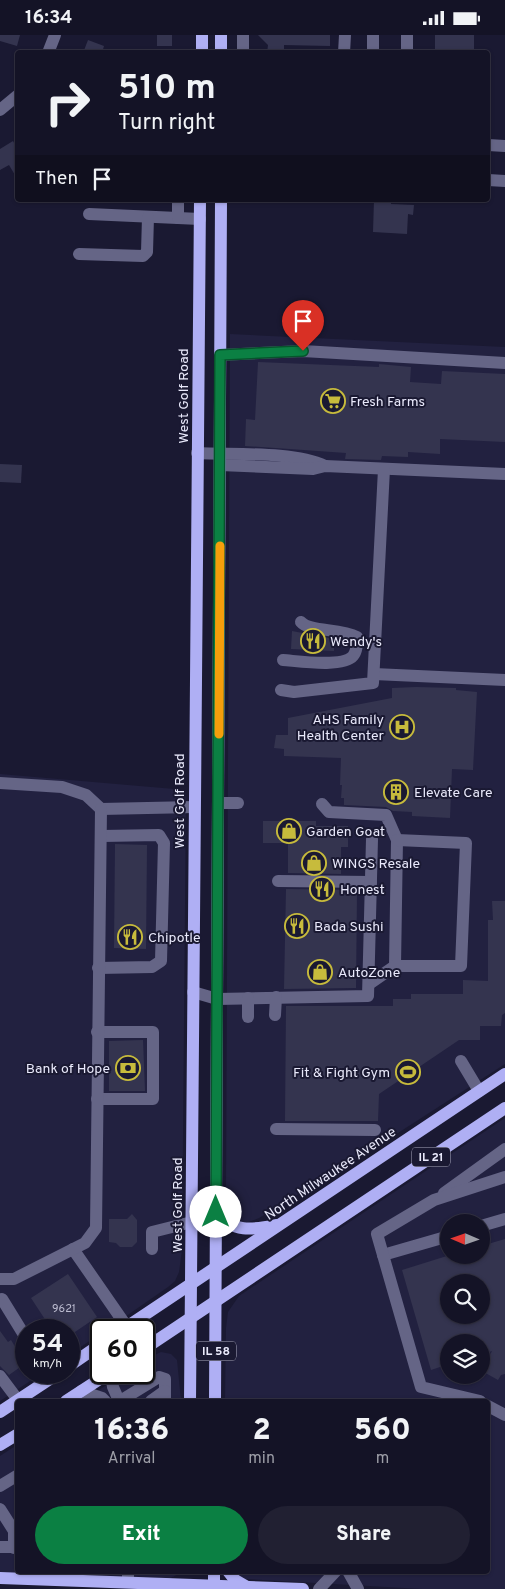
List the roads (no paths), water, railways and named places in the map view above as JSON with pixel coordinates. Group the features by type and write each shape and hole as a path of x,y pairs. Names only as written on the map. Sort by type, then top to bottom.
{"main road":[{"path":"202,35 202,50"},
{"path":"221,50 222,35"},
{"name":"West Golf Road","path":"190,1399 200,202"},
{"name":"IL 58","path":"215,1399 221,202"},
{"name":"North Milwaukee Avenue","path":"138,1319 505,1074"},
{"name":"IL 21","path":"155,1342 505,1108"},
{"path":"216,1212 226,1223 240,1229 281,1224"},
{"path":"19,1399 40,1384"},
{"path":"69,1399 92,1384"},
{"path":"0,1412 15,1402"},
{"path":"0,1445 15,1436"},
{"path":"189,1574 189,1587"},
{"path":"214,1574 214,1587"},
{"path":"230,1574 235,1580 247,1587"},
{"path":"0,1578 128,1577 189,1587 303,1589"}],"street":[{"path":"49,50 55,35"},
{"path":"243,35 243,50"},
{"path":"344,50 345,35"},
{"path":"373,35 373,50"},
{"path":"407,35 407,50"},
{"path":"0,110 15,98"},
{"path":"490,145 505,146"},
{"path":"490,180 505,181"},
{"path":"178,202 178,218"},
{"path":"88,215 200,219"},
{"path":"79,253 143,256 146,252 148,217"},
{"path":"220,355 303,351 505,363"},
{"path":"197,453 220,460 313,469 325,466 505,474"},
{"path":"281,690 294,692 373,683 384,469"},
{"path":"283,660 343,663 352,657 357,649 358,637 348,632 307,628 301,622"},
{"path":"374,674 505,680"},
{"path":"0,783 62,787 86,795 101,809 194,807"},
{"path":"218,803 238,803"},
{"path":"322,804 329,813 386,815 397,840 395,966"},
{"path":"0,1279 14,1279 73,1249 84,1243 96,1228 101,809"},
{"path":"98,968 152,967 161,961 164,843 159,835 102,836"},
{"path":"193,992 217,999 368,996 372,839"},
{"path":"368,984 395,966 461,966 466,843 397,840"},
{"path":"278,881 371,882"},
{"path":"275,1015 276,997"},
{"path":"248,998 248,1017"},
{"path":"193,1008 217,999"},
{"path":"97,1032 153,1032 153,1099 97,1099"},
{"path":"460,1061 479,1091"},
{"path":"276,1129 375,1130"},
{"path":"472,1399 421,1387 377,1234 434,1200 505,1149"},
{"path":"434,1200 505,1177"},
{"path":"490,1223 505,1219"},
{"path":"152,1249 152,1233 192,1222"},
{"path":"383,1255 440,1239"},
{"path":"73,1249 119,1319"},
{"path":"14,1279 1,1300 15,1321"},
{"path":"0,1376 17,1399"},
{"path":"122,1399 159,1377 165,1379 164,1399"},
{"path":"112,1384 118,1399"},
{"path":"81,1391 104,1399"},
{"path":"490,1407 505,1415"},
{"path":"0,1486 15,1477"},
{"path":"0,1509 14,1531 15,1539"},
{"path":"0,1547 15,1547"},
{"path":"319,1589 333,1574"},
{"path":"350,1574 358,1589"}],"place":[{"name":"Fresh Farms","path":"333,401"},
{"name":"Wendy's","path":"313,641"},
{"name":"AHS Family Health Center","path":"402,727"},
{"name":"Elevate Care","path":"396,792"},
{"name":"Garden Goat","path":"289,831"},
{"name":"WINGS Resale","path":"314,863"},
{"name":"Honest","path":"322,889"},
{"name":"Bada Sushi","path":"297,926"},
{"name":"Chipotle","path":"130,937"},
{"name":"AutoZone","path":"320,972"},
{"name":"Bank of Hope","path":"128,1068"},
{"name":"Fit & Fight Gym","path":"408,1072"}]}
